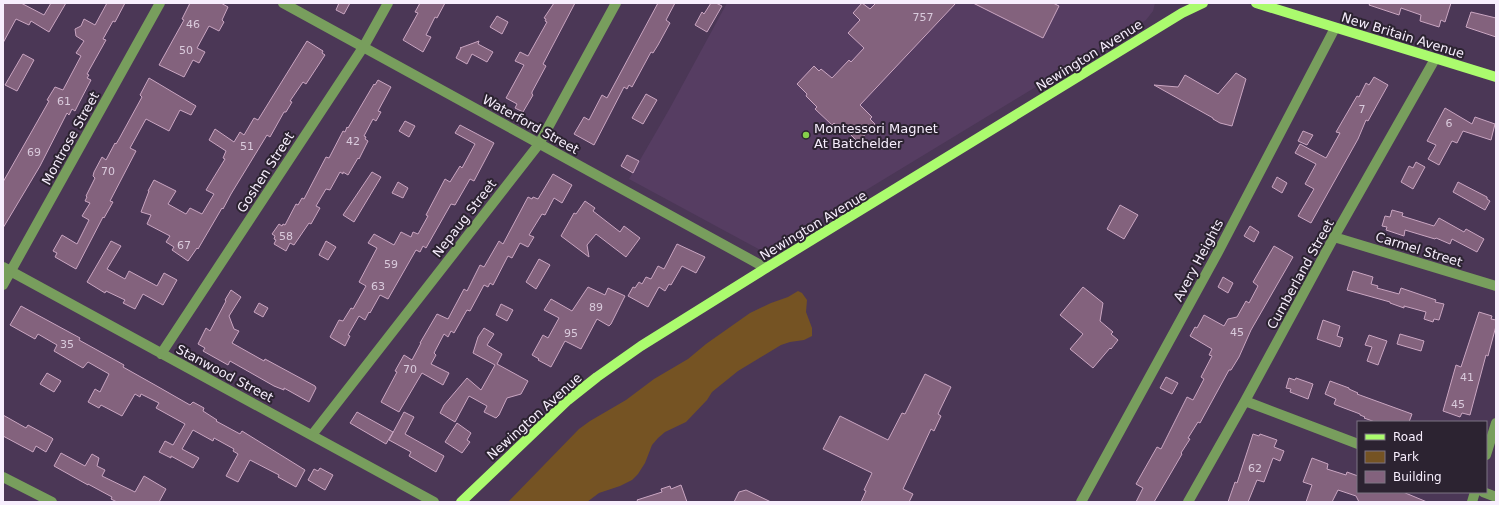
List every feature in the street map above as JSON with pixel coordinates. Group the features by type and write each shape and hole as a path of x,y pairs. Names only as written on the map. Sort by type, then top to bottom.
{"main road":[{"name":"Newington Avenue","path":"461,502 563,404 597,377 641,346 1182,13 1202,3"},
{"name":"New Britain Avenue","path":"1256,3 1496,77"}],"street":[{"name":"Montrose Street","path":"3,285 7,269 160,3"},
{"name":"Waterford Street","path":"283,3 364,46 766,268"},
{"name":"Goshen Street","path":"161,354 364,46 388,3"},
{"name":"Nepaug Street","path":"312,435 539,144 616,3"},
{"name":"Avery Heights","path":"1081,502 1218,252 1335,28"},
{"name":"Cumberland Street","path":"1188,502 1334,237 1436,59"},
{"name":"Carmel Street","path":"1334,237 1496,286"},
{"name":"Stanwood Street","path":"7,269 434,502"},
{"path":"1245,401 1357,444"},
{"path":"1487,452 1496,423"},
{"path":"3,476 52,502"},
{"path":"1486,493 1496,497"}],"shaded area":[{"name":"Montessori Magnet At Batchelder","path":"727,3 1155,3 1153,11 1146,20 764,252 629,179 670,108"}],"green space":[{"path":"798,291 802,293 807,300 806,312 812,328 812,336 804,340 781,345 738,371 712,392 707,400 686,422 665,432 658,438 652,445 645,463 632,480 599,493 587,502 508,502 579,429 626,400 654,379 688,359 706,344 750,313 788,297"}],"building":[{"path":"3,3 21,3 44,15 51,3 66,3 49,32 31,21 29,25 16,19 3,43"},
{"path":"107,3 125,3 115,22 113,21 103,39 106,40 87,74 89,75 87,78 91,80 75,111 72,109 69,115 67,113 40,166 3,228 3,182 49,101 47,100 55,87 63,90 81,56 76,53 84,41 76,36 75,29 81,26 84,19 95,25"},
{"path":"190,3 221,3 228,7 222,20 224,22 219,31 209,26 197,48 205,52 199,63 193,60 184,77 159,65 184,20 182,19"},
{"path":"339,3 350,3 344,14 336,10"},
{"path":"420,3 445,3 437,18 435,17 426,35 431,37 423,52 403,40 418,13 415,12"},
{"path":"554,3 575,3 543,64 546,66 532,92 533,95 523,112 515,108 517,104 506,98 524,65 515,61 520,52 528,56 547,22 544,18"},
{"path":"658,3 675,3 666,20 670,23 653,53 651,52 632,87 629,85 627,89 624,87 594,145 574,134 584,117 589,120 602,95 607,98"},
{"path":"711,3 716,3 722,6 707,32 695,25 702,12 704,14"},
{"path":"862,3 870,9 876,3 956,3 860,105 872,117 870,119 875,124 858,142 847,131 845,133 834,123 832,125 815,109 817,107 797,84 814,66 819,71 821,69 832,78 849,60 851,62 864,48 848,33 860,20 853,13"},
{"path":"973,3 1053,3 1059,6 1043,38"},
{"path":"1370,3 1451,3 1445,22 1441,20 1439,27 1420,21 1421,15 1401,8 1399,15 1369,5"},
{"path":"1471,12 1496,18 1496,37 1466,27"},
{"path":"497,16 508,22 502,34 490,27"},
{"path":"307,41 323,51 322,53 325,55 306,84 303,82 290,101 292,102 286,112 284,112 270,137 267,135 198,249 197,248 188,261 172,250 174,247 166,242 170,236 147,224 151,215 141,212 148,191 154,180 176,191 168,204 186,214 190,208 202,214 214,194 206,190 225,159 223,158 226,151 209,140 215,129 234,142 240,132 244,135 254,118 258,120"},
{"path":"479,41 478,44 493,52 487,62 472,54 467,64 456,58 460,48"},
{"path":"23,54 34,60 17,91 5,85"},
{"path":"1236,73 1246,79 1232,126 1220,123 1154,85 1178,87 1185,75 1218,94"},
{"path":"1374,77 1388,85 1368,121 1366,120 1358,139 1311,223 1298,216 1314,189 1305,184 1316,164 1295,153 1300,144 1326,158 1340,133 1336,132 1357,96 1359,97 1366,83 1369,85"},
{"path":"149,78 196,106 191,115 180,110 169,131 146,119 130,148 136,151 110,201 113,202 104,218 103,217 76,269 55,257 57,253 53,251 62,235 77,244 89,220 82,216 90,203 85,201 95,178 93,176 94,172 102,157 106,160 115,143 116,144 119,139 142,97 140,95"},
{"path":"378,80 391,87 378,111 381,112 376,121 373,119 364,136 368,141 359,159 358,158 348,175 340,172 330,190 326,189 316,206 320,208 311,224 309,223 294,245 290,243 286,251 274,244 276,240 274,239 275,236 272,234 279,224 282,226 283,224 285,225 296,204 298,205 302,198 304,199 326,157 329,158 343,131 345,132 347,127 348,128 374,84 375,85"},
{"path":"646,94 657,100 643,124 632,118"},
{"path":"1445,108 1472,124 1475,117 1495,124 1491,140 1463,131 1457,143 1452,141 1439,165 1428,159 1436,145 1427,141"},
{"path":"405,121 415,126 409,137 399,131"},
{"path":"460,125 494,143 474,181 470,179 455,205 451,204 426,248 423,246 420,252 416,250 388,299 380,295 365,320 359,316 348,335 350,336 345,346 330,337 339,320 343,321 351,308 353,309 366,286 359,282 377,248 368,243 374,234 394,245 401,232 411,237 413,232 418,234 445,179 450,182 460,166 462,168 475,144 455,133"},
{"path":"1303,131 1313,135 1307,145 1298,141"},
{"path":"627,155 639,161 633,173 621,166"},
{"path":"1416,162 1425,167 1413,189 1401,182 1409,166 1413,168"},
{"path":"372,172 381,177 354,222 343,215"},
{"path":"553,174 572,185 562,203 554,198 545,215 542,214 529,235 534,237 528,247 520,243 512,258 508,256 493,285 490,283 488,287 484,285 470,311 467,310 454,333 451,331 448,337 444,334 434,353 436,355 431,364 449,373 443,385 422,373 399,412 381,402 404,355 412,360 437,314 448,319 464,289 467,291 480,265 484,267 499,241 503,244 528,197 538,199"},
{"path":"1277,177 1287,183 1282,193 1272,187"},
{"path":"398,182 408,188 403,198 392,193"},
{"path":"1458,182 1487,197 1490,201 1485,210 1453,192"},
{"path":"585,201 595,208 593,211 620,232 624,226 640,238 626,257 596,234 587,245 589,257 561,236 574,213 576,214"},
{"path":"1120,205 1138,215 1124,239 1107,229"},
{"path":"1392,210 1403,213 1402,216 1434,226 1439,218 1464,232 1466,229 1484,239 1477,252 1452,239 1450,244 1436,238 1435,239 1405,230 1404,236 1386,230 1387,227 1382,226 1385,216 1390,217"},
{"path":"1250,226 1259,232 1254,242 1244,236"},
{"path":"111,241 121,246 107,269 125,279 129,271 157,286 164,273 177,280 163,305 143,294 135,309 123,303 125,300 106,291 105,293 87,282"},
{"path":"326,241 336,247 328,260 319,255"},
{"path":"677,244 705,257 696,273 682,266 671,285 669,284 665,291 659,287 648,307 628,296 633,287 635,288 639,282 642,284 646,277 651,279 658,266 664,269"},
{"path":"1274,246 1293,257 1251,330 1239,357 1231,370 1229,370 1200,423 1198,422 1188,438 1190,439 1154,502 1136,502 1143,488 1136,484 1157,447 1161,449 1187,397 1193,400 1204,379 1201,377 1212,356 1209,355 1212,349 1190,336 1195,327 1197,328 1204,315 1224,326 1228,319 1237,317 1246,301 1249,303 1258,286 1253,282"},
{"path":"539,259 550,265 536,289 526,282"},
{"path":"1353,271 1373,277 1371,284 1378,286 1377,288 1399,294 1401,288 1436,300 1435,302 1444,304 1439,320 1434,319 1433,322 1424,319 1426,312 1404,306 1404,308 1390,302 1347,290"},
{"path":"1223,277 1233,283 1228,293 1218,287"},
{"path":"588,287 605,295 608,288 625,296 611,324 609,326 597,319 581,349 565,341 551,367 538,360 539,359 532,355 543,335 548,338 559,318 544,310 551,299 572,311"},
{"path":"1083,287 1103,303 1100,321 1113,332 1111,334 1118,340 1093,368 1070,349 1083,334 1060,315"},
{"path":"231,290 241,297 229,316 234,329 239,331 232,343 264,361 265,359 315,386 316,388 309,402 284,388 284,390 274,386 230,361 228,365 203,351 205,348 198,344 206,328 210,331"},
{"path":"259,303 268,308 263,317 254,312"},
{"path":"501,304 513,310 507,321 496,315"},
{"path":"21,306 80,338 79,340 124,365 123,367 190,405 193,402 204,408 203,411 217,420 216,421 240,434 242,431 305,470 296,487 278,477 279,475 250,460 238,482 226,476 238,454 233,451 234,449 214,438 213,441 193,430 182,449 199,458 193,468 171,456 171,458 159,452 165,441 173,445 185,424 156,408 159,403 141,394 140,397 135,394 122,416 101,405 99,408 88,402 95,389 100,392 109,374 88,362 83,368 54,351 57,345 38,334 35,339 10,325"},
{"path":"1479,312 1492,316 1491,319 1496,320 1496,326 1488,356 1486,355 1470,415 1462,413 1460,417 1443,411 1456,365 1461,367"},
{"path":"1323,320 1340,326 1337,336 1343,338 1340,347 1317,339"},
{"path":"484,328 494,334 487,345 502,354 497,364 528,381 521,394 507,398 496,418 484,412 487,406 469,396 455,422 440,413 444,405 467,378 481,390 495,365 473,353 478,337"},
{"path":"1400,334 1424,341 1421,351 1397,344"},
{"path":"1369,335 1387,341 1378,365 1367,361 1372,347 1365,345"},
{"path":"47,373 61,381 54,392 40,384"},
{"path":"925,374 951,387 938,414 941,416 934,431 931,429 903,489 913,494 909,502 861,502 866,491 864,490 872,473 823,449 840,416 888,440 902,413 905,414"},
{"path":"1166,377 1178,383 1172,394 1160,388"},
{"path":"1289,378 1295,380 1296,378 1313,384 1308,399 1290,392 1291,389 1286,388"},
{"path":"1330,381 1349,388 1358,393 1357,394 1412,414 1409,421 1372,421 1364,418 1365,417 1360,414 1334,404 1336,399 1325,394"},
{"path":"357,412 393,432 386,444 350,423"},
{"path":"404,412 414,417 405,434 444,456 436,472 409,456 411,452 389,440"},
{"path":"3,415 26,428 28,425 52,438 53,439 46,452 36,446 33,452 3,436"},
{"path":"457,423 471,433 467,440 470,442 462,453 445,442"},
{"path":"1253,434 1259,436 1260,434 1277,440 1274,447 1284,451 1280,461 1273,458 1264,482 1257,480 1248,502 1228,502 1235,482 1237,483"},
{"path":"61,453 85,466 92,454 99,458 97,466 105,470 102,476 135,492 144,476 166,489 159,502 117,502 111,499 112,497 54,466"},
{"path":"1312,458 1328,464 1327,469 1346,475 1347,472 1357,476 1357,493 1405,493 1427,502 1359,502 1356,496 1338,490 1332,502 1306,502 1312,485 1303,482"},
{"path":"320,468 333,475 325,490 308,480 314,469 318,471"},
{"path":"681,485 687,502 638,502 637,500 662,492 661,489 670,486 671,489"},
{"path":"746,490 771,502 734,502 739,492"}],"place":[{"name":"Montessori Magnet At Batchelder","path":"806,135"}]}
